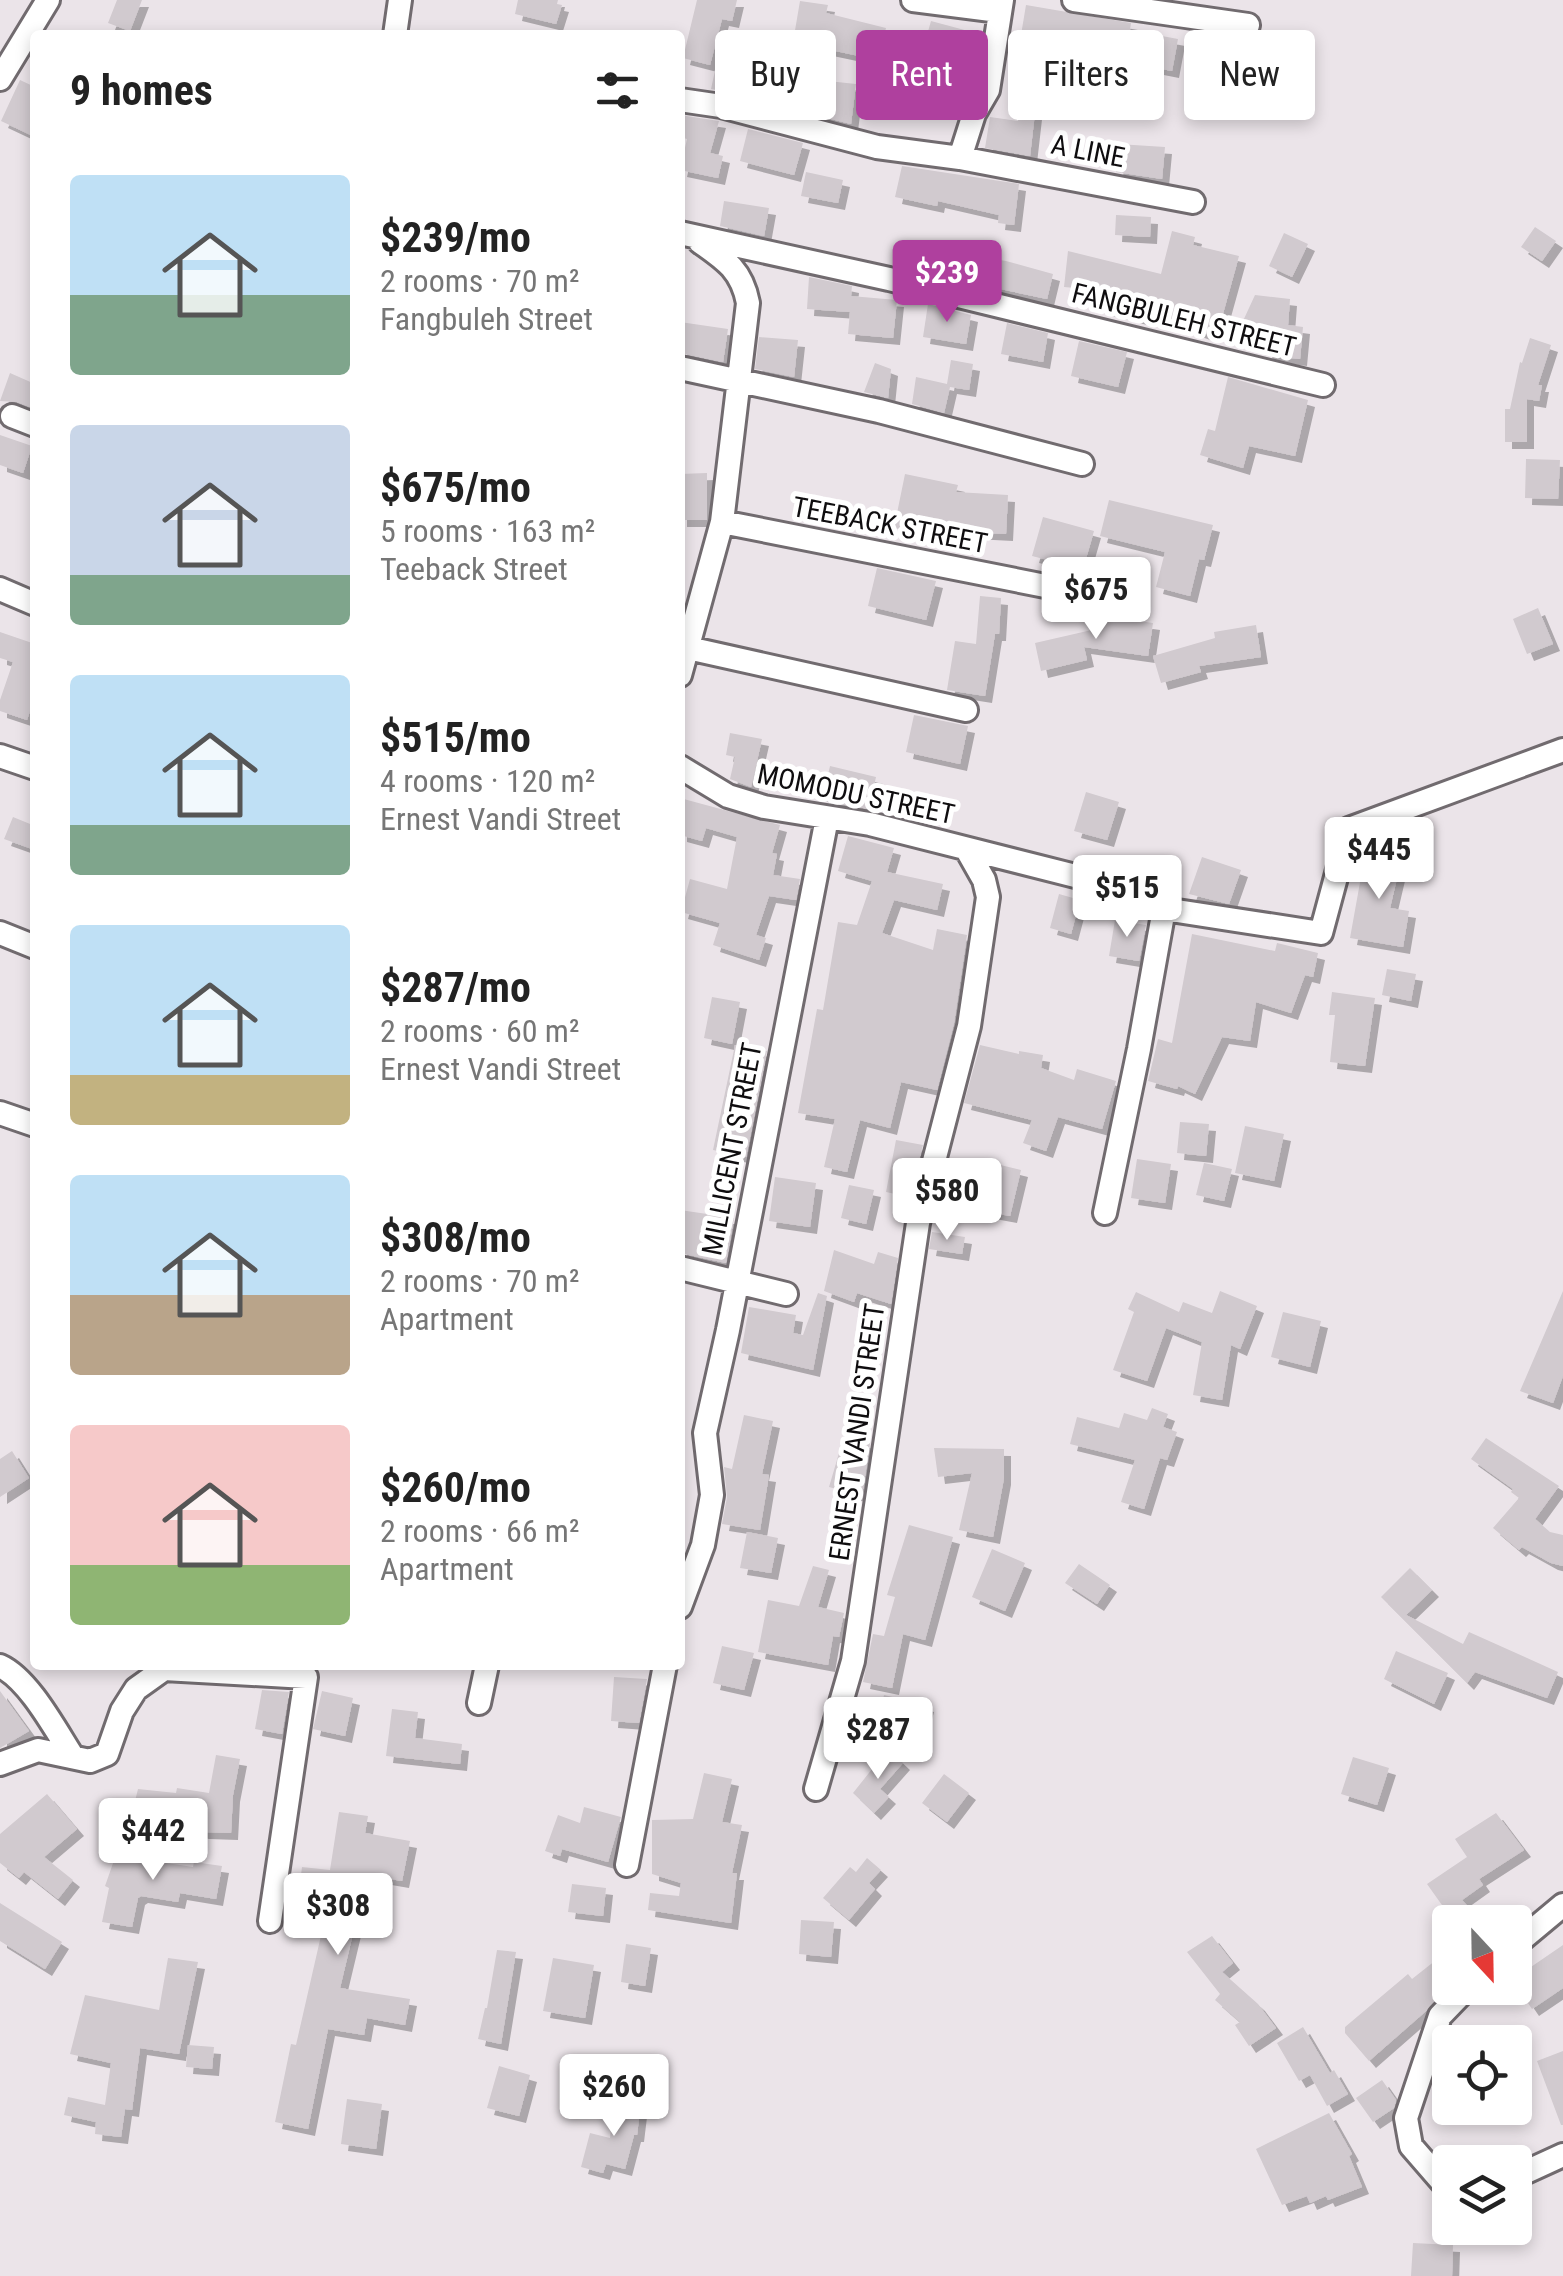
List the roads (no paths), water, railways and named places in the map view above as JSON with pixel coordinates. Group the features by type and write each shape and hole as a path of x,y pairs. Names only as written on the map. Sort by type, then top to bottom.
{"street":[{"path":"0,79 48,0"},
{"path":"396,30 400,0"},
{"path":"913,0 1000,5 988,90 974,114 960,158"},
{"path":"1074,0 1248,25"},
{"name":"A LINE","path":"685,101 720,106 833,138 1192,202"},
{"path":"685,234 733,266 744,283 748,303 722,522 685,658"},
{"name":"FANGBULEH STREET","path":"685,234 889,279 1322,385"},
{"path":"685,369 879,411 1082,464"},
{"path":"12,416 30,423"},
{"name":"TEEBACK STREET","path":"722,522 1106,598"},
{"path":"0,589 30,602"},
{"path":"688,648 966,710"},
{"name":"MOMODU STREET","path":"685,771 728,796 764,807 870,824 1100,882 1164,909 1321,933 1350,830 1563,750"},
{"path":"0,756 30,766"},
{"name":"MILLICENT STREET","path":"685,1594 703,1545 712,1495 705,1433 828,818"},
{"name":"ERNEST VANDI STREET","path":"816,1789 853,1661 918,1223 969,1026 988,897 984,880 967,850"},
{"path":"1105,1213 1164,909"},
{"path":"0,933 30,945"},
{"path":"0,1113 30,1123"},
{"path":"685,1269 786,1294"},
{"path":"3,1664 43,1710 73,1757"},
{"path":"0,1764 38,1750 90,1761 108,1754 122,1711 136,1689 161,1670"},
{"path":"260,1670 308,1671 270,1921"},
{"path":"479,1703 486,1670"},
{"path":"626,1865 663,1670"},
{"path":"1532,1931 1563,1906"},
{"path":"1432,2170 1412,2146 1406,2118 1440,2016 1451,2005"},
{"path":"1532,2170 1563,2156"}]}
